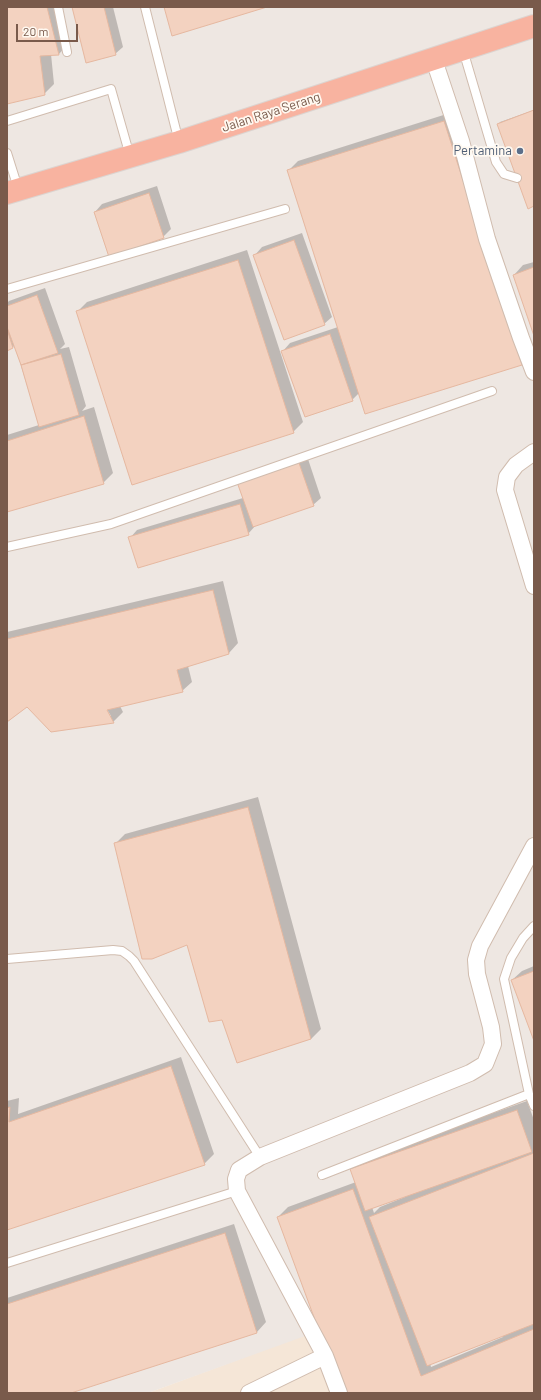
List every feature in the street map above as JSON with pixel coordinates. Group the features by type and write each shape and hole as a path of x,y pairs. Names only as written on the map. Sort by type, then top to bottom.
{"highway":[{"name":"Jalan Raya Serang","path":"11,190 179,142 463,50 533,30"}],"street":[{"path":"434,60 461,141 487,239 534,372"},
{"path":"534,452 516,465 507,477 505,490 534,586"},
{"path":"339,1393 325,1356 237,1191 236,1179 239,1170 260,1157 470,1073 485,1064 493,1044 492,1033 476,960 480,946 534,846"},
{"path":"249,1393 325,1356"}],"lane":[{"path":"58,7 67,52"},
{"path":"145,7 179,142"},
{"path":"463,50 496,162 504,174 517,178"},
{"path":"7,121 111,89 130,156"},
{"path":"7,153 11,190"},
{"path":"7,289 285,209"},
{"path":"7,547 111,524 492,391"},
{"path":"534,926 523,938 511,958 504,979 529,1094 534,1106"},
{"path":"7,959 113,950 122,951 129,956 134,961 260,1157"},
{"path":"322,1175 529,1094"},
{"path":"7,1263 237,1191"}],"shaded area":[{"path":"7,7 534,7 534,1393 332,1393 305,1336 148,1393 7,1393"},
{"path":"305,1335 332,1393 148,1393"}],"building":[{"path":"7,7 47,7 59,55 40,56 45,95 7,104"},
{"path":"72,7 104,7 116,55 86,63"},
{"path":"164,7 267,7 172,36"},
{"name":"Pertamina","path":"534,110 534,206 528,209 497,124"},
{"path":"444,121 522,365 365,414 287,170"},
{"path":"149,193 164,238 109,257 94,212"},
{"path":"294,240 325,325 284,340 253,255"},
{"path":"238,260 294,433 132,485 76,311"},
{"path":"534,267 534,336 513,275"},
{"path":"37,295 58,353 21,365 7,327 7,306"},
{"path":"7,329 13,348 7,351"},
{"path":"330,334 353,401 305,417 281,351"},
{"path":"61,354 79,415 39,427 21,365"},
{"path":"84,416 104,484 7,512 7,441"},
{"path":"298,460 314,506 253,527 237,482"},
{"path":"240,504 249,535 138,568 128,537"},
{"path":"213,590 229,654 177,670 183,692 107,710 114,723 51,732 27,707 7,722 7,639"},
{"path":"248,807 311,1039 237,1063 222,1020 209,1022 187,945 152,959 142,959 114,843"},
{"path":"534,971 534,1041 511,980"},
{"path":"171,1066 205,1165 7,1230 7,1108 10,1107 9,1122"},
{"path":"517,1110 532,1152 365,1211 350,1169"},
{"path":"534,1153 534,1324 427,1366 369,1217"},
{"path":"353,1189 421,1376 534,1329 534,1393 342,1393 277,1217"},
{"path":"225,1233 257,1333 71,1393 7,1393 7,1304"}],"place":[{"name":"Pertamina","path":"520,151"}]}
